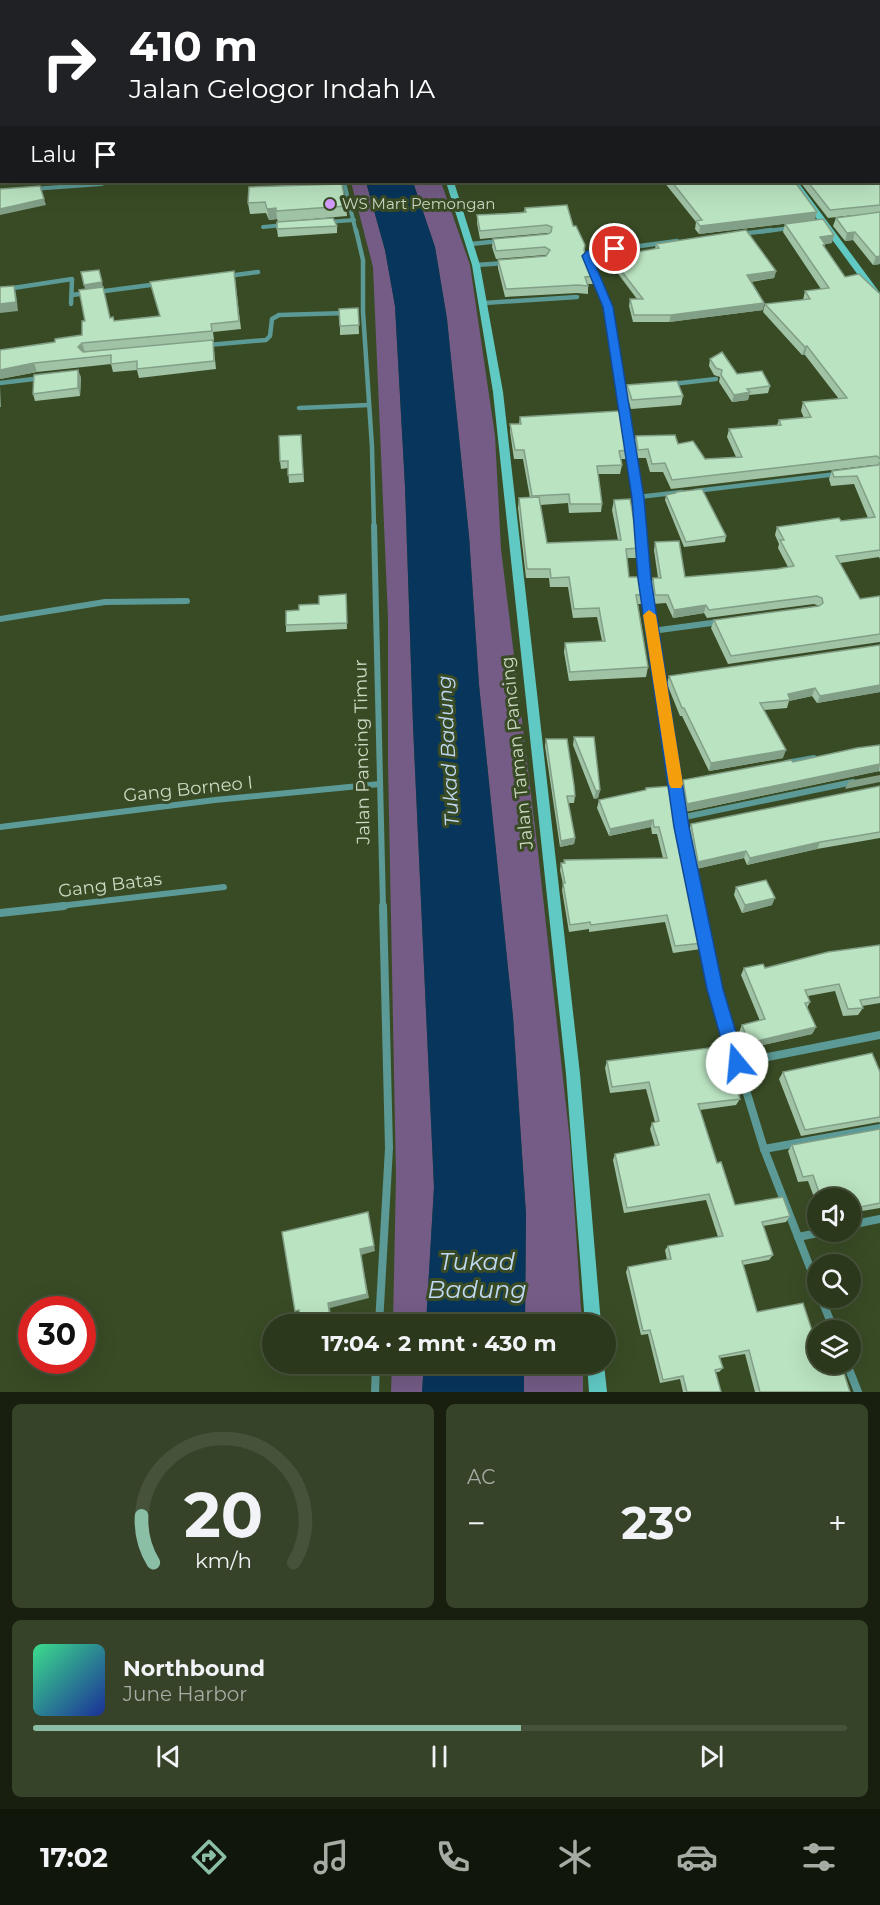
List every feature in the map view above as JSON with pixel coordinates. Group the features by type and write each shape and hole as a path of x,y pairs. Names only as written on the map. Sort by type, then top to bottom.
{"street":[{"path":"23,190 102,183"},
{"name":"Jalan Pancing Timur","path":"345,183 363,260 363,312 372,447 389,1148 380,1314"},
{"name":"Jalan Taman Pancing","path":"450,183 476,265 498,392 573,1074 592,1314"},
{"path":"795,183 880,298"},
{"path":"320,223 354,220"},
{"path":"814,225 836,222"},
{"path":"263,227 286,225"},
{"path":"733,234 802,226"},
{"path":"687,240 603,251 586,256 608,307 638,498 644,579 658,680 680,818 715,989 764,1149 807,1260"},
{"path":"471,244 503,241"},
{"path":"476,265 510,262"},
{"path":"223,276 258,272"},
{"path":"0,290 70,279 73,280 71,304"},
{"path":"72,295 165,284"},
{"path":"484,303 577,297"},
{"path":"201,345 266,340 270,336 272,319 279,315 363,312"},
{"path":"0,383 52,376"},
{"path":"669,384 716,379"},
{"path":"621,389 633,387"},
{"path":"299,408 369,405"},
{"path":"638,498 839,473"},
{"path":"0,619 105,602 187,600"},
{"path":"652,632 727,621"},
{"path":"658,680 669,678"},
{"path":"783,763 827,756"},
{"path":"676,782 686,780"},
{"path":"680,818 857,781"},
{"name":"Gang Borneo I","path":"0,827 215,800 380,784"},
{"path":"682,827 693,825"},
{"name":"Gang Batas","path":"0,913 224,887"},
{"path":"737,1063 880,1035"},
{"path":"764,1149 880,1128"},
{"path":"861,1223 880,1219"},
{"path":"798,1237 807,1235"},
{"path":"375,1392 376,1374"},
{"path":"597,1374 598,1392"},
{"path":"851,1374 858,1392"}],"shaded area":[{"path":"351,183 366,183 385,250 395,306 405,486 413,725 434,1187 427,1314 393,1314 396,1176 388,763 388,618 373,267"},
{"path":"413,183 441,183 470,265 495,436 501,549 570,1142 581,1314 525,1314 526,1215 513,1017 479,685 469,536 447,319 435,247"},
{"path":"392,1374 423,1374 422,1392 391,1392"},
{"path":"524,1374 583,1374 583,1392 524,1392"}],"water":[{"name":"Tukad Badung","path":"366,183 413,183 435,247 447,319 469,536 479,685 513,1017 526,1215 525,1314 427,1314 434,1187 413,725 405,486 395,306 385,250"},
{"path":"423,1374 524,1374 524,1392 422,1392"}],"building":[{"path":"673,183 796,183 817,212 700,226 696,221 702,220"},
{"path":"809,183 880,183 880,205 830,210"},
{"path":"342,184 346,206 276,211 276,208 267,209 265,202 248,203 249,187"},
{"path":"40,186 44,199 0,209 0,189"},
{"path":"567,205 573,226 576,226 585,245 584,250 595,276 585,277 588,286 506,289 498,260 546,256 550,250 545,247 496,251 493,239 548,234 552,227 547,225 480,231 477,215 518,213 526,212 525,208"},
{"path":"880,212 880,256 876,257 855,232 847,233 836,218"},
{"path":"333,218 337,226 277,229 277,222"},
{"path":"823,219 834,235 820,237 825,244 823,245 845,277 859,274 880,294 880,459 877,456 672,480 665,463 652,464 648,449 638,450 636,436 675,435 678,444 693,441 705,459 742,457 729,429 781,425 779,420 811,417 803,402 847,398 807,346 805,347 765,304 810,299 805,291 829,288 785,224"},
{"path":"746,230 776,271 747,275 764,303 671,315 634,315 630,299 643,299 613,260 628,257 626,254 659,248 656,244"},
{"path":"99,270 102,282 84,285 81,272"},
{"path":"234,271 239,321 211,324 212,331 82,343 78,347 83,352 213,340 214,361 137,369 137,361 111,364 111,355 34,363 0,370 0,350 55,342 55,339 82,335 82,321 85,321 79,290 103,287 110,318 113,317 114,321 160,316 150,282"},
{"path":"14,286 16,302 0,304 0,287"},
{"path":"358,308 359,325 340,326 339,309"},
{"path":"722,352 737,374 762,371 770,386 747,389 750,392 734,395 721,375 722,370 716,368 710,359"},
{"path":"78,370 78,388 33,394 34,375"},
{"path":"677,381 683,396 632,400 627,385"},
{"path":"619,411 629,450 619,451 622,465 597,466 602,504 570,504 569,494 532,496 524,450 515,450 510,424 521,424 520,417"},
{"path":"301,435 303,474 288,475 288,461 280,461 279,436"},
{"path":"880,462 880,550 836,556 860,599 880,596 880,634 731,656 714,620 819,606 823,603 822,598 817,596 709,610 706,605 674,610 668,595 655,595 653,578 661,578 655,542 679,541 685,577 794,566 780,540 784,540 777,527 839,518 841,521 875,517 857,476 834,477 832,471 878,465"},
{"path":"702,489 726,536 686,542 666,495"},
{"path":"539,497 547,543 621,540 614,500 630,499 639,548 626,549 629,577 642,577 644,594 636,595 648,667 570,672 565,643 605,641 599,608 574,609 569,577 551,578 550,569 527,569 519,498"},
{"path":"346,594 347,623 286,625 286,611 299,610 299,605 319,604 319,596"},
{"path":"880,645 880,685 820,696 815,688 788,694 790,700 760,703 786,750 711,763 682,708 669,676"},
{"path":"574,737 594,737 600,790 596,791"},
{"path":"546,739 567,739 575,796 567,796 575,838 561,841"},
{"path":"880,745 880,764 687,804 683,780"},
{"path":"673,786 698,915 695,915 703,943 675,946 667,915 591,925 590,922 570,925 561,863 565,863 564,860 667,858 659,827 654,827 653,820 610,829 599,800 646,790 646,788"},
{"path":"880,786 880,832 820,842 750,858 746,851 698,862 691,824"},
{"path":"766,880 775,898 745,905 736,887"},
{"path":"880,945 880,997 860,1000 863,1008 848,1009 839,984 805,990 810,1002 805,1003 816,1027 749,1043 742,1025 765,1019 744,968 763,964 765,968 828,952"},
{"path":"725,1046 740,1099 698,1104 717,1163 721,1162 735,1205 783,1197 790,1216 762,1222 773,1255 742,1261 757,1312 803,1303 809,1320 807,1374 844,1374 850,1392 760,1392 749,1350 719,1356 723,1368 715,1370 721,1392 687,1392 683,1376 663,1380 650,1330 643,1331 628,1267 671,1259 668,1246 723,1236 709,1194 627,1208 615,1154 659,1145 652,1123 659,1121 649,1082 612,1087 607,1061"},
{"path":"872,1053 880,1072 880,1117 805,1130 783,1072"},
{"path":"880,1129 880,1203 861,1207 861,1188 818,1188 813,1175 803,1177 792,1145"},
{"path":"368,1212 374,1246 360,1249 367,1294 328,1303 330,1314 299,1314 299,1310 295,1311 282,1232"}],"slow traffic":[{"path":"649,615 676,784"}],"place":[{"name":"WS Mart Pemongan","path":"330,204"}],"route":[{"path":"615,249 586,256 608,307 638,498 644,579 658,680 682,827 715,989 737,1063"}]}
